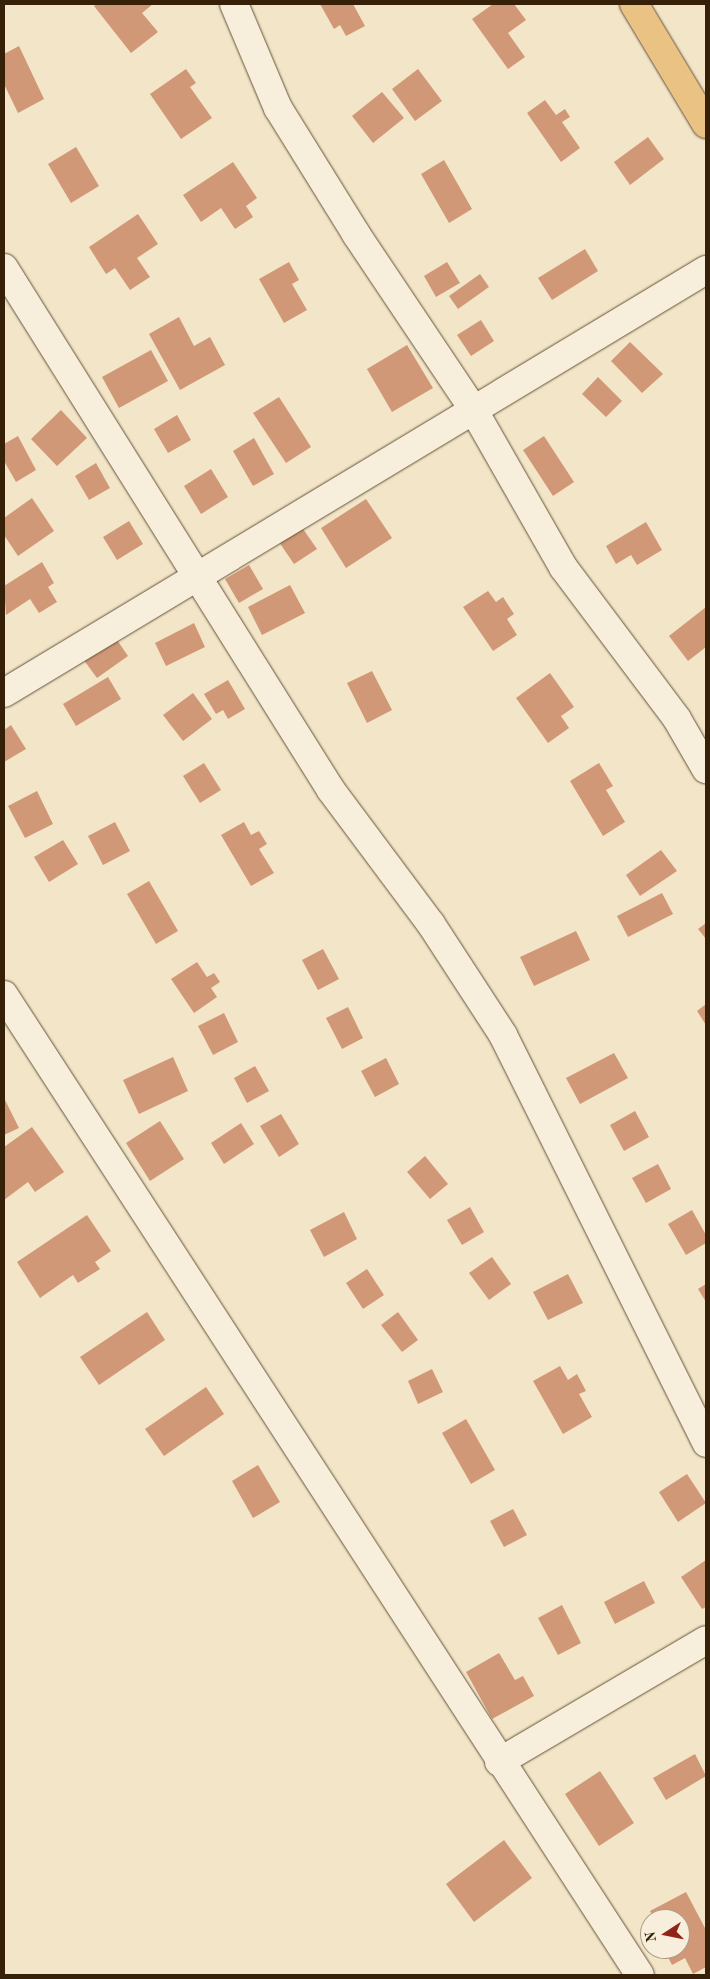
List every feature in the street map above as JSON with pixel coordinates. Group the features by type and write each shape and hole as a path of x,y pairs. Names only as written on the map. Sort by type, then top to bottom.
{"main road":[{"path":"634,4 706,124"}],"street":[{"path":"234,4 278,108 356,234 473,409 563,566 678,719 706,769"},
{"path":"4,268 195,577 331,790 431,924 502,1036 706,1443"},
{"path":"4,693 706,270"},
{"path":"4,995 499,1762 640,1975"},
{"path":"499,1762 706,1640"}],"building":[{"path":"97,4 153,4 142,13 158,32 131,53 94,6"},
{"path":"320,4 353,4 365,26 346,36 340,25 334,29"},
{"path":"493,4 514,4 526,20 508,33 525,57 508,69 472,19"},
{"path":"19,46 44,99 18,113 4,84 4,54"},
{"path":"186,69 196,83 190,87 212,118 181,139 150,94"},
{"path":"418,69 442,101 415,121 392,89"},
{"path":"382,92 404,118 373,143 352,116"},
{"path":"545,100 556,115 565,109 570,117 562,122 580,148 561,162 527,113"},
{"path":"648,137 664,159 630,185 614,162"},
{"path":"76,147 99,186 71,203 48,164"},
{"path":"444,160 472,209 449,223 421,174"},
{"path":"233,162 257,198 246,206 253,217 235,229 221,208 201,222 183,195"},
{"path":"138,214 158,244 137,258 150,277 130,290 115,268 106,274 89,247"},
{"path":"585,249 598,271 552,300 538,278"},
{"path":"289,262 299,280 292,284 307,310 284,323 259,279"},
{"path":"447,262 460,283 436,297 424,276"},
{"path":"480,274 489,287 458,309 449,296"},
{"path":"179,317 194,346 210,337 225,365 180,390 149,334"},
{"path":"481,320 494,341 471,356 457,335"},
{"path":"630,342 663,374 642,393 611,361"},
{"path":"407,345 433,388 392,412 367,369"},
{"path":"151,350 168,381 119,408 102,377"},
{"path":"598,377 622,401 606,417 582,394"},
{"path":"279,397 311,447 286,463 253,413"},
{"path":"61,410 87,438 57,466 31,439"},
{"path":"177,415 191,440 168,453 154,429"},
{"path":"18,436 36,470 16,482 4,461 4,444"},
{"path":"544,436 574,482 553,496 523,450"},
{"path":"254,438 274,474 253,486 233,451"},
{"path":"96,463 110,488 89,500 75,476"},
{"path":"211,469 228,497 201,514 184,486"},
{"path":"32,498 54,531 18,556 4,535 4,518"},
{"path":"366,499 392,538 346,568 321,528"},
{"path":"129,521 143,544 117,560 103,537"},
{"path":"646,522 662,550 637,565 631,555 616,564 606,546"},
{"path":"301,526 317,549 294,564 279,542"},
{"path":"42,562 54,583 48,587 57,602 39,613 30,599 6,615 4,586"},
{"path":"249,565 263,589 239,603 225,579"},
{"path":"290,585 305,613 262,635 248,607"},
{"path":"488,591 496,602 503,597 514,614 507,619 517,635 493,651 463,607"},
{"path":"706,607 706,647 688,661 669,636"},
{"path":"194,623 205,647 166,666 155,643"},
{"path":"115,637 128,656 97,678 83,659"},
{"path":"372,671 392,710 367,723 347,683"},
{"path":"550,673 574,707 561,716 569,728 548,743 516,698"},
{"path":"108,677 121,699 76,726 63,704"},
{"path":"228,680 245,709 228,719 223,710 216,714 204,694"},
{"path":"193,693 212,719 183,741 163,715"},
{"path":"11,725 26,749 4,762 4,730"},
{"path":"204,763 221,790 200,803 183,776"},
{"path":"599,763 613,786 606,790 625,822 603,836 570,781"},
{"path":"37,791 53,824 25,838 8,806"},
{"path":"115,822 130,851 103,865 88,836"},
{"path":"244,822 251,835 259,831 267,844 259,849 274,873 251,886 221,835"},
{"path":"63,840 78,864 49,882 34,857"},
{"path":"661,850 677,871 640,896 626,875"},
{"path":"149,881 178,931 156,944 127,894"},
{"path":"662,893 673,914 628,937 617,916"},
{"path":"706,923 706,939 698,929"},
{"path":"576,931 590,960 534,986 520,957"},
{"path":"323,949 339,979 318,990 302,960"},
{"path":"197,962 207,977 214,973 220,982 211,988 217,997 194,1013 171,979"},
{"path":"706,1004 706,1025 697,1011"},
{"path":"348,1007 363,1038 342,1049 326,1018"},
{"path":"224,1013 238,1042 213,1055 198,1026"},
{"path":"614,1053 628,1078 580,1104 566,1078"},
{"path":"173,1057 188,1091 139,1114 123,1080"},
{"path":"386,1058 399,1084 375,1097 361,1071"},
{"path":"255,1066 269,1091 247,1103 234,1078"},
{"path":"4,1098 19,1128 4,1135"},
{"path":"635,1111 649,1137 624,1151 610,1125"},
{"path":"281,1114 299,1144 279,1157 260,1126"},
{"path":"160,1121 184,1159 150,1181 126,1143"},
{"path":"241,1123 254,1144 224,1164 211,1143"},
{"path":"32,1127 64,1172 35,1192 28,1182 4,1200 4,1147"},
{"path":"425,1156 448,1184 430,1199 407,1172"},
{"path":"658,1164 671,1189 646,1203 632,1178"},
{"path":"470,1207 484,1232 462,1245 447,1220"},
{"path":"692,1210 706,1235 706,1243 686,1255 668,1224"},
{"path":"344,1212 357,1239 324,1257 310,1230"},
{"path":"87,1215 111,1251 95,1262 100,1269 78,1283 73,1275 40,1298 17,1262"},
{"path":"492,1257 511,1284 489,1300 469,1273"},
{"path":"367,1269 384,1295 363,1309 346,1283"},
{"path":"568,1274 583,1303 548,1320 533,1292"},
{"path":"706,1284 706,1302 698,1289"},
{"path":"147,1312 165,1340 99,1385 80,1357"},
{"path":"398,1312 418,1340 402,1352 381,1325"},
{"path":"560,1366 568,1380 577,1374 586,1391 579,1394 592,1417 563,1434 533,1381"},
{"path":"432,1369 443,1392 418,1404 408,1381"},
{"path":"206,1387 224,1414 164,1456 145,1429"},
{"path":"466,1419 495,1470 471,1484 442,1433"},
{"path":"258,1465 280,1502 253,1518 232,1481"},
{"path":"687,1474 706,1503 678,1522 659,1492"},
{"path":"513,1509 527,1535 504,1547 490,1521"},
{"path":"706,1560 706,1607 702,1609 681,1577"},
{"path":"644,1581 655,1603 615,1624 604,1602"},
{"path":"562,1605 581,1643 558,1655 538,1618"},
{"path":"499,1653 515,1680 523,1676 534,1696 492,1719 466,1672"},
{"path":"695,1754 706,1776 666,1800 653,1778"},
{"path":"600,1771 634,1823 599,1846 565,1794"},
{"path":"504,1840 532,1878 474,1922 446,1884"},
{"path":"686,1892 706,1930 706,1967 693,1974 686,1959 690,1959 690,1909 654,1909"},
{"path":"669,1959 683,1959 672,1965"}]}
